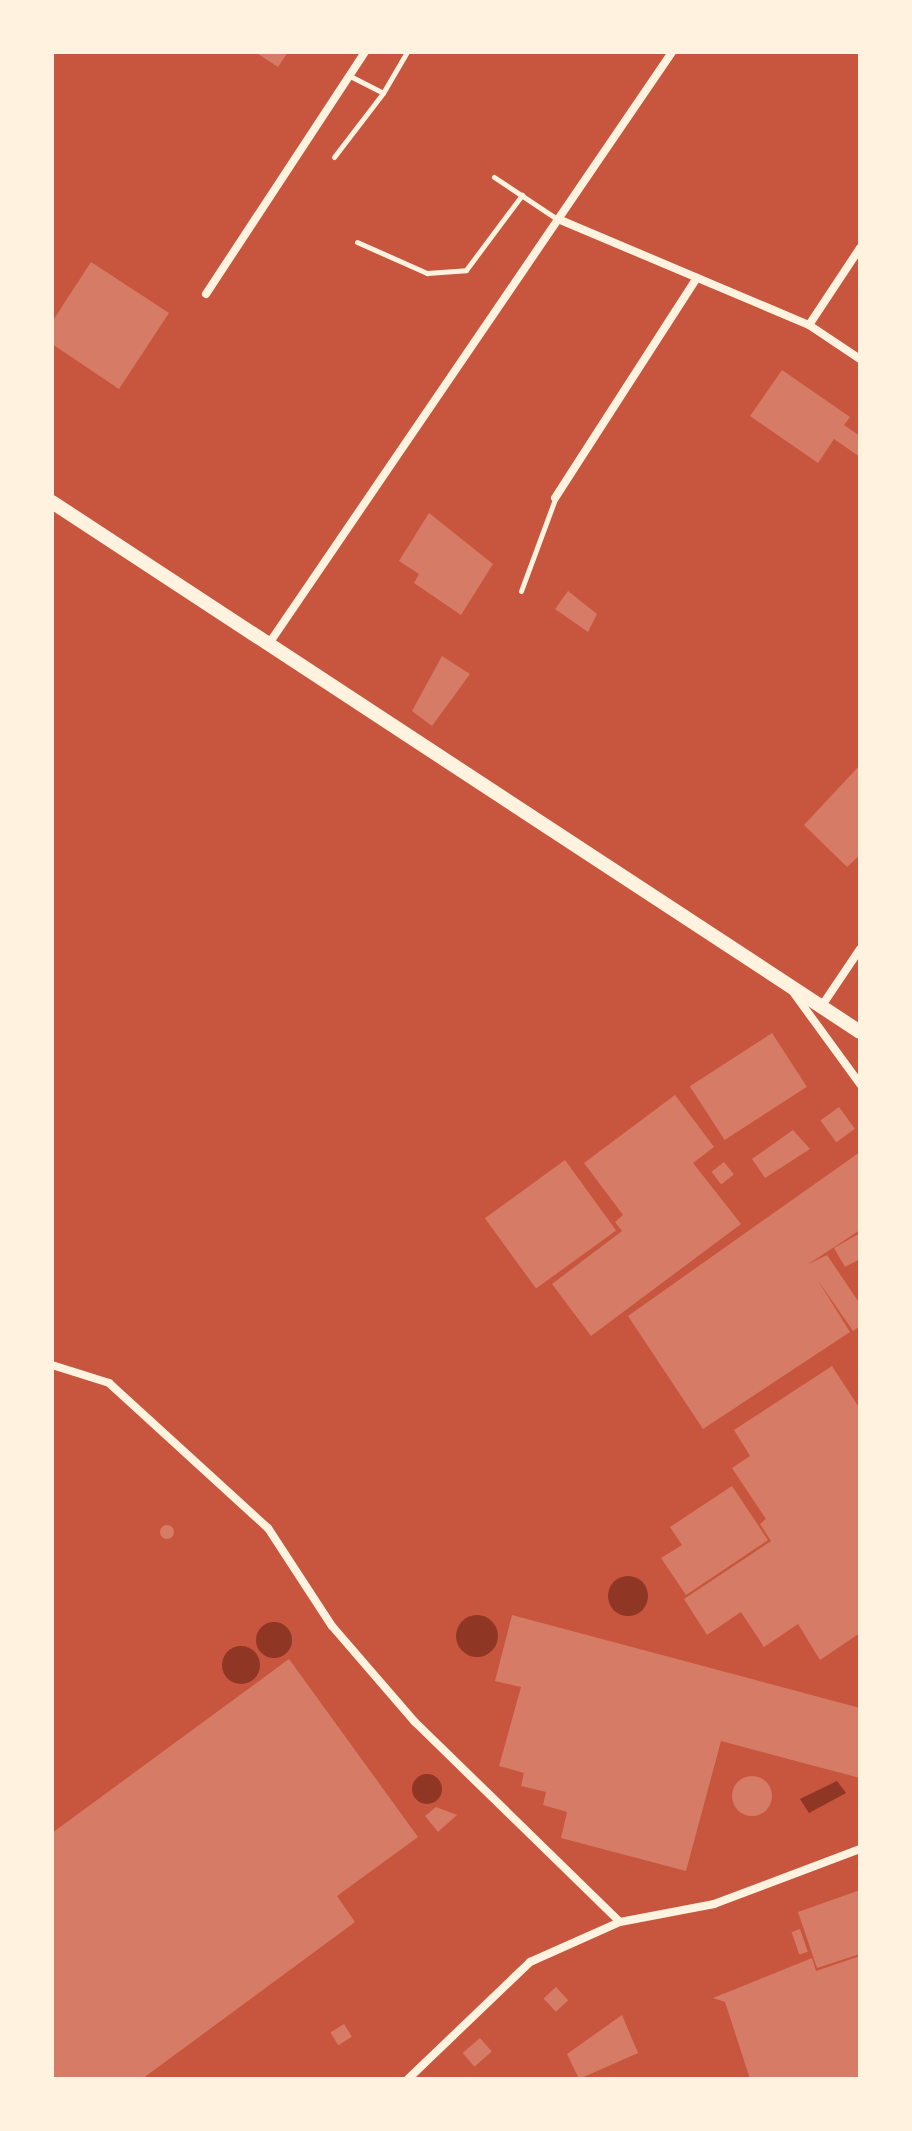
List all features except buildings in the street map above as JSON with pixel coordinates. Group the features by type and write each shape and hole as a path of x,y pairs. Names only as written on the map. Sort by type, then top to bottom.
{"main road":[{"path":"52,502 860,1032"}],"street":[{"path":"206,294 365,52"},
{"path":"268,645 672,52"},
{"path":"558,219 809,325 860,359"},
{"path":"809,325 860,248"},
{"path":"555,498 697,278"},
{"path":"821,1007 860,949"},
{"path":"790,988 860,1084"},
{"path":"52,1365 109,1383 268,1528 332,1626 415,1722 620,1922"},
{"path":"408,2079 530,1962 620,1922 714,1904 860,1849"}],"lane":[{"path":"334,157 383,93 407,52"},
{"path":"349,75 383,93"},
{"path":"494,177 558,219"},
{"path":"357,242 427,273 466,270 522,195"},
{"path":"521,591 555,498"}],"shaded area":[{"path":"628,1576 642,1582 648,1596 642,1610 628,1616 614,1610 608,1596 614,1582"},
{"path":"477,1615 492,1621 498,1636 492,1651 477,1657 462,1651 456,1636 462,1621"},
{"path":"274,1622 287,1627 292,1640 287,1653 274,1658 261,1653 256,1640 261,1627"},
{"path":"241,1646 254,1652 260,1665 254,1678 241,1684 228,1678 222,1665 228,1652"},
{"path":"427,1774 437,1779 442,1789 437,1799 427,1804 417,1799 412,1789 417,1779"},
{"path":"837,1781 846,1793 809,1813 800,1799"}]}
